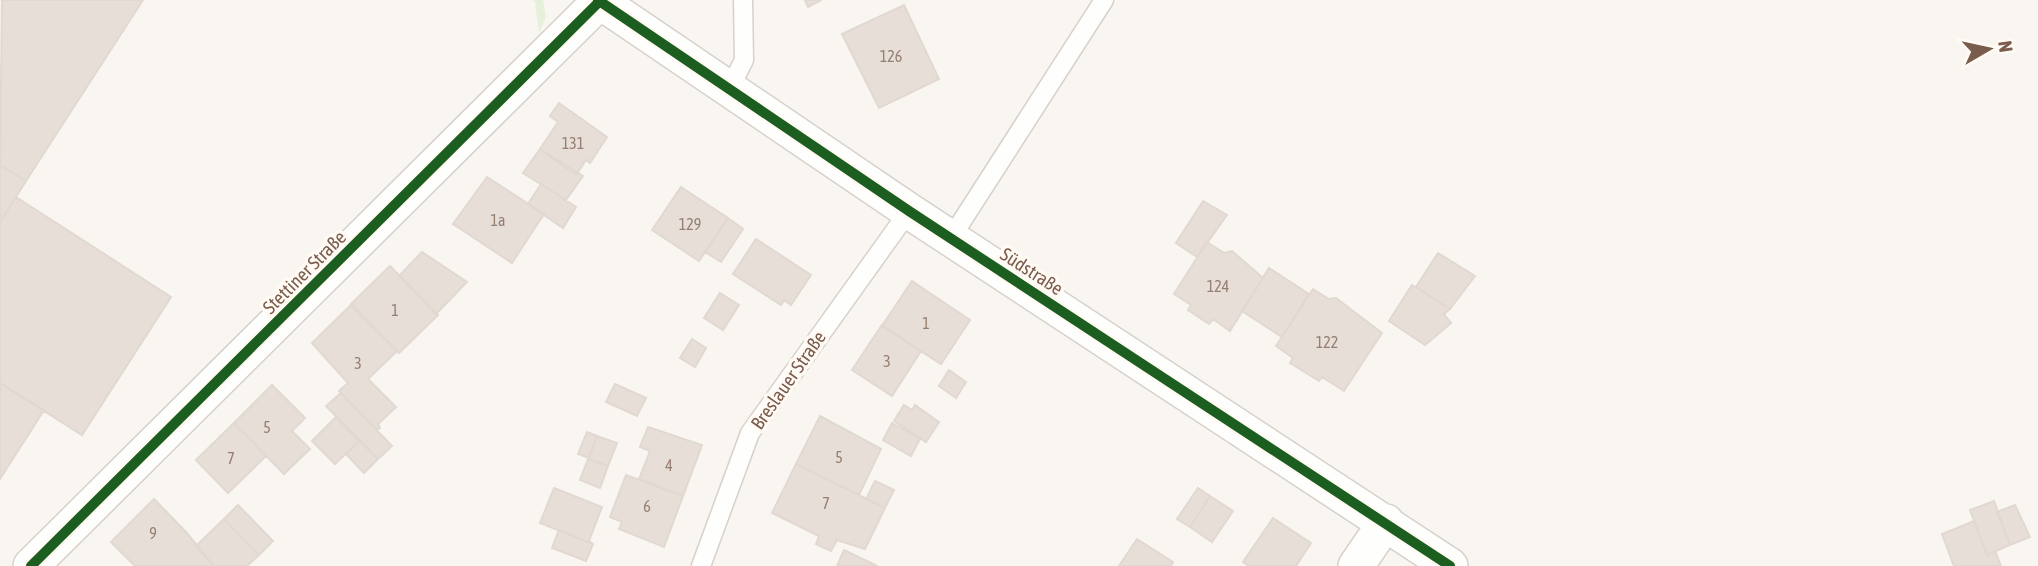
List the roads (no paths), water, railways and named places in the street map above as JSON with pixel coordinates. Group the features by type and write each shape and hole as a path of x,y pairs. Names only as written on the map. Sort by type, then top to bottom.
{"street":[{"name":"Südstraße","path":"599,1 909,211 1450,566"},
{"name":"Stettiner Straße","path":"31,566 599,1"},
{"path":"1356,566 1385,522"}],"lane":[{"path":"729,90 744,60 743,0"},
{"path":"951,238 1104,0"},
{"name":"Breslauer Straße","path":"701,566 750,433 909,211"}]}
